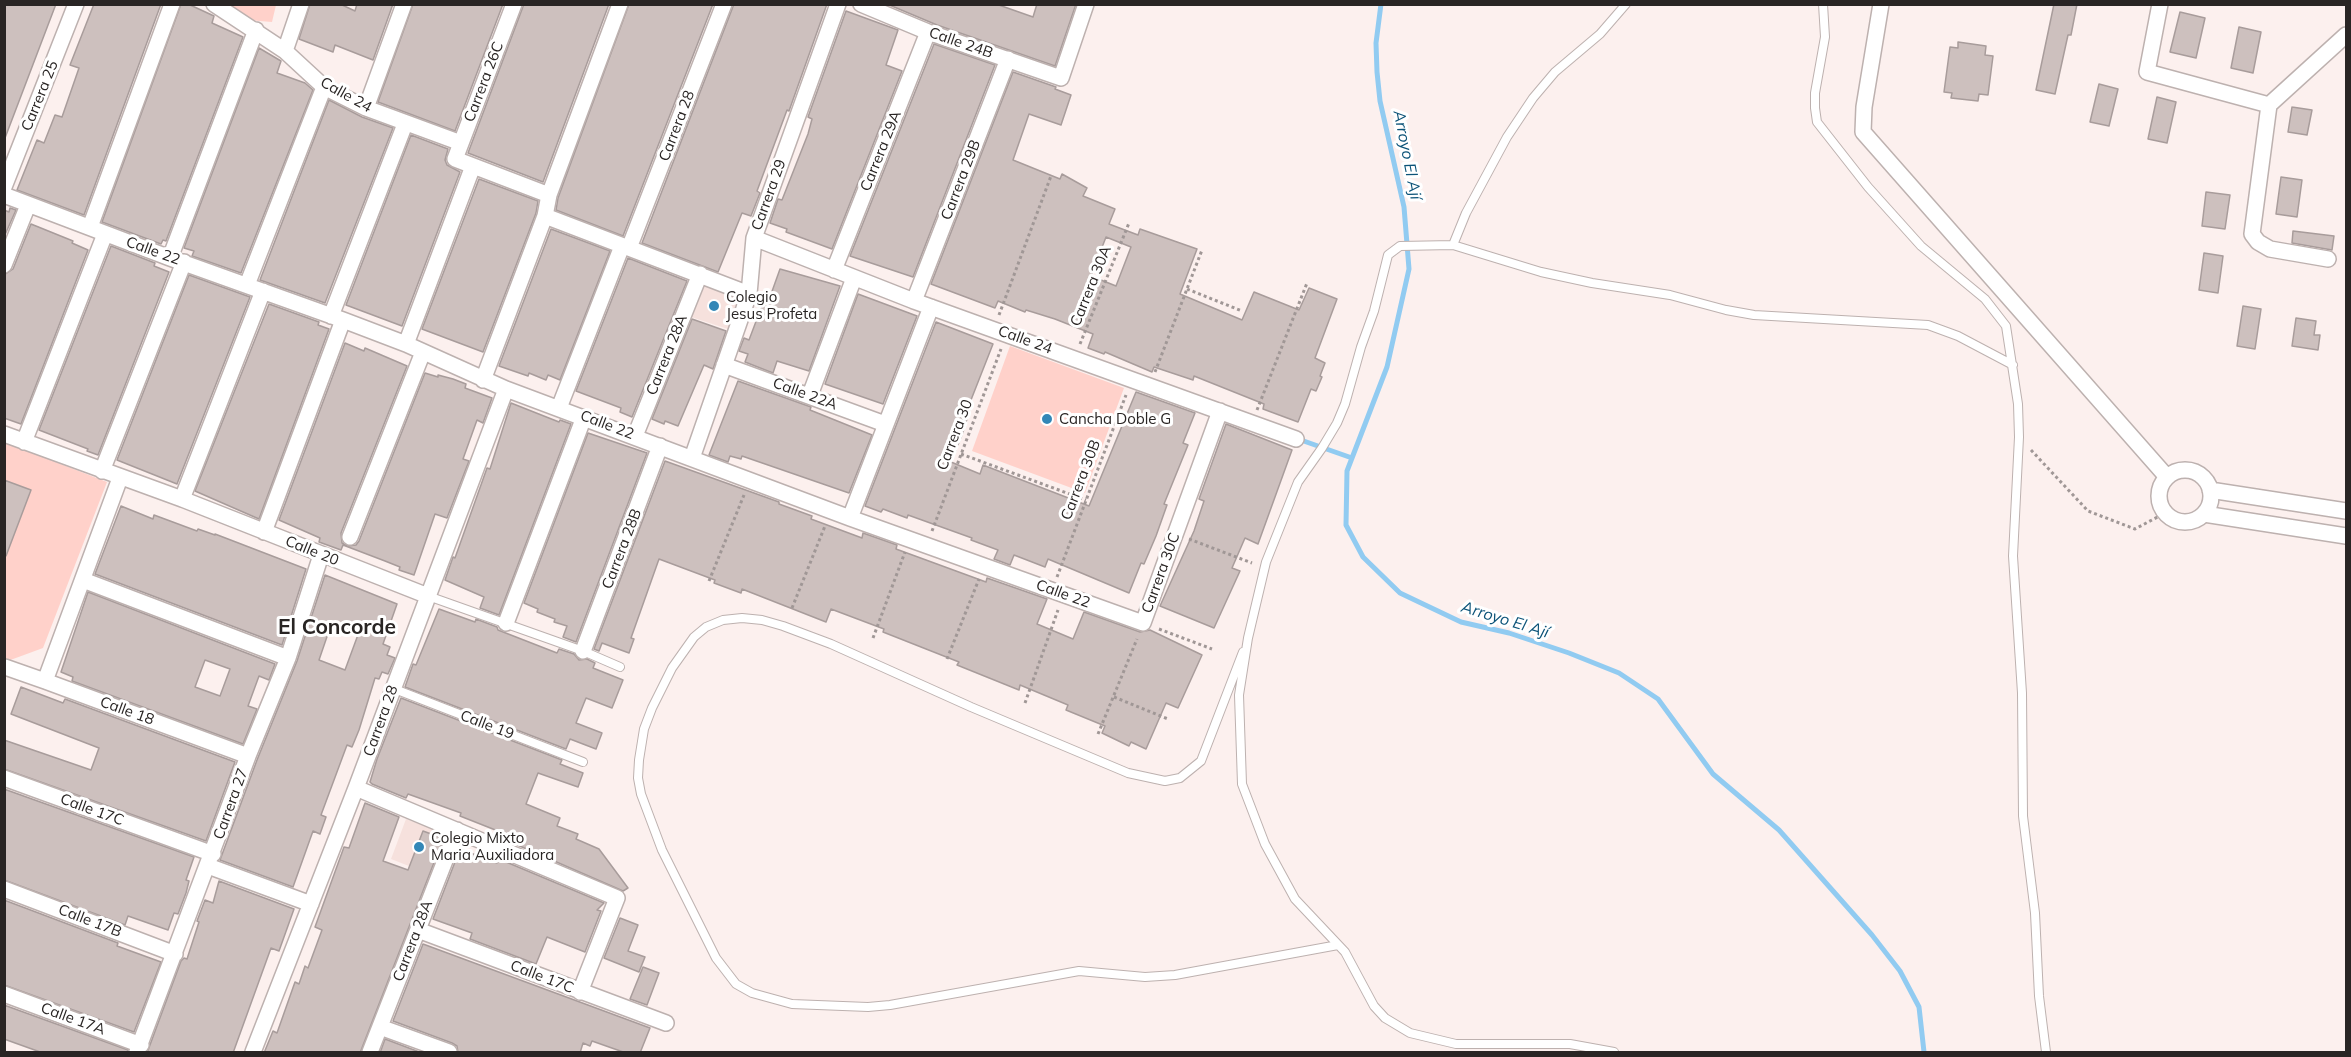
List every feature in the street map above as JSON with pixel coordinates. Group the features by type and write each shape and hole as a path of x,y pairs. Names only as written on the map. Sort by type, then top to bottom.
{"street":[{"name":"Carrera 25","path":"4,187 76,4"},
{"path":"90,227 172,4"},
{"name":"Calle 24","path":"214,4 285,51 324,87 405,124 461,143"},
{"path":"285,51 301,4"},
{"path":"366,108 404,4"},
{"name":"Carrera 26C","path":"473,166 455,159 514,4"},
{"path":"483,380 545,216 549,195 620,4"},
{"name":"Carrera 28","path":"559,408 724,4"},
{"name":"Carrera 29","path":"692,458 749,294 754,238 838,4"},
{"name":"Calle 24B","path":"861,4 928,32 1061,78 1086,4"},
{"path":"1881,4 1864,108 1863,132 2167,477"},
{"path":"2160,4 2146,72 2269,105"},
{"path":"102,471 256,30"},
{"name":"Carrera 29A","path":"834,270 928,32"},
{"path":"2328,259 2270,249 2258,242 2252,234 2269,105 2346,35"},
{"name":"Carrera 29B","path":"914,301 1008,59"},
{"path":"247,285 324,87"},
{"path":"264,532 405,124"},
{"path":"406,344 473,166 549,195"},
{"name":"Calle 22","path":"4,195 406,344 483,380 850,518 1143,623"},
{"path":"4,265 28,205"},
{"path":"545,216 749,294"},
{"path":"24,442 105,234"},
{"name":"Calle 24","path":"754,238 914,301 1296,439"},
{"name":"Carrera 28A","path":"635,436 699,274"},
{"path":"810,395 854,278"},
{"path":"182,499 264,291"},
{"path":"850,518 931,307"},
{"path":"350,537 423,352"},
{"name":"Calle 22A","path":"724,365 885,424"},
{"name":"Carrera 28","path":"253,1053 356,788 506,388"},
{"name":"Carrera 30C","path":"1143,623 1220,411"},
{"path":"506,623 584,417"},
{"name":"Calle 20","path":"4,434 182,499 428,596"},
{"name":"Carrera 28B","path":"583,651 660,446"},
{"path":"2179,471 2192,471 2204,478 2210,490 2211,503 2204,514 2192,522 2177,522 2164,513 2159,501 2160,488 2167,477 2179,471"},
{"path":"45,681 120,478"},
{"path":"2210,490 2346,511"},
{"path":"2204,514 2346,536"},
{"name":"Carrera 27","path":"139,1049 248,756 288,658 321,555"},
{"path":"82,580 288,658"},
{"name":"Calle 18","path":"5,668 248,756"},
{"name":"Calle 17C","path":"4,778 210,860 311,904"},
{"path":"356,788 617,898 580,992"},
{"name":"Carrera 28A","path":"370,1053 457,830"},
{"name":"Calle 17B","path":"4,889 175,954"},
{"name":"Calle 17C","path":"418,930 666,1023"},
{"name":"Calle 17A","path":"4,994 139,1049"},
{"path":"380,1027 449,1053"}],"lane":[{"path":"1453,245 1466,213 1507,137 1533,98 1555,72 1600,34 1626,4"},
{"path":"1823,4 1825,37 1815,93 1817,122 1868,187 1921,246 1986,299 2006,326 2013,365 2019,437 2013,556 2022,693 2023,816 2035,913 2039,996 2046,1053"},
{"path":"1614,1053 1570,1044 1456,1044 1410,1033 1385,1018 1374,1006 1345,952 1295,899 1265,844 1242,783 1239,695 1248,638 1266,562 1298,482 1336,423 1374,311 1388,255 1400,246 1453,245 1541,272 1592,283 1670,295 1754,315 1928,325 1958,336 2013,365"},
{"name":"Calle 20","path":"428,596 583,651 620,667"},
{"path":"1248,638 1201,761 1180,778 1165,781 1128,773 971,707 831,644 783,626 762,620 742,618 723,620 706,627 694,637 672,668 652,708 644,729 639,760 638,778 641,794 662,850 716,958 736,984 752,993 792,1004 868,1007 890,1005 1073,972 1092,971 1145,976 1175,975 1338,945"},
{"name":"Calle 19","path":"392,688 583,762"}],"path":[{"name":"Carrera 30","path":"927,546 962,454 1051,176"},
{"name":"Carrera 30A","path":"1075,358 1129,223"},
{"path":"1150,385 1202,250"},
{"path":"1252,422 1307,283"},
{"path":"1187,289 1242,311"},
{"name":"Carrera 30B","path":"1025,703 1086,500 1132,379"},
{"path":"2019,437 2088,511 2134,529 2164,513"},
{"path":"962,454 1086,500"},
{"path":"709,580 751,480"},
{"path":"792,608 831,510"},
{"path":"1176,534 1252,563"},
{"path":"873,638 910,540"},
{"path":"947,659 984,566"},
{"path":"1143,623 1212,649"},
{"name":"Carrera 30C","path":"1098,734 1143,623"},
{"path":"1113,697 1168,719"}],"shaded area":[{"path":"218,5 276,5 272,22 247,20"},
{"name":"Colegio Jesus Profeta","path":"700,281 740,296 728,329 688,316"},
{"path":"1010,346 1124,388 1085,493 972,451"},
{"path":"4,442 107,482 43,648 5,662"},
{"name":"Colegio Mixto Maria Auxiliadora","path":"406,819 447,834 432,875 391,859"}],"building":[{"path":"4,4 56,4 5,138 4,138"},
{"path":"94,4 161,4 84,215 17,190 37,140 44,143 55,115 62,117 79,68 70,65"},
{"path":"181,4 188,4 214,16 212,23 243,37 166,241 163,240 161,244 102,222"},
{"path":"310,4 340,4 355,11 357,4 393,4 373,60 335,45 333,52 299,39"},
{"path":"413,4 503,4 455,131 378,102"},
{"path":"524,4 609,4 543,182 468,153"},
{"path":"629,4 713,4 623,236 556,210 558,198"},
{"path":"734,4 827,4 789,111 787,110 757,191 760,193 751,216 742,213 718,272 642,243"},
{"path":"887,4 996,4 1033,17 1037,4 1076,4 1055,66 937,25"},
{"path":"2054,4 2077,4 2055,94 2036,90"},
{"path":"846,11 898,30 886,65 902,71 832,249 786,232 787,229 770,223 778,199 782,200 808,134 812,119 808,117"},
{"path":"2180,12 2205,18 2196,58 2170,52"},
{"path":"2239,27 2261,32 2253,73 2231,68"},
{"path":"1958,42 1986,46 1985,55 1993,56 1988,95 1979,94 1978,101 1951,98 1952,93 1944,92 1950,47 1958,48"},
{"path":"934,44 995,65 913,277 850,256"},
{"path":"259,48 281,61 277,73 305,83 313,90 241,273 192,256 194,251 184,248"},
{"path":"1013,72 1056,87 1055,89 1071,95 1061,125 1029,114 1013,160 1060,179 1062,174 1087,188 1083,196 1115,209 1109,224 1138,235 1140,229 1197,249 1180,294 1242,320 1254,292 1299,310 1309,288 1337,299 1315,358 1325,363 1320,376 1322,377 1316,391 1311,389 1298,422 1263,409 1264,404 1194,376 1193,380 1154,367 1152,372 1105,352 1104,354 1088,348 1093,334 1055,319 1026,310 1025,312 998,301 995,308 931,284","holes":["1106,237 1131,247 1116,286 1091,276"]},
{"path":"2099,84 2118,89 2109,126 2090,122"},
{"path":"2157,97 2176,102 2167,143 2148,139"},
{"path":"329,100 362,117 393,128 325,303 260,280"},
{"path":"2292,107 2312,110 2307,135 2288,132"},
{"path":"411,135 448,149 445,160 447,165 460,172 402,326 346,305"},
{"path":"2281,177 2302,180 2297,217 2276,214"},
{"path":"479,179 538,201 536,213 483,352 422,329"},
{"path":"2206,192 2230,195 2225,229 2202,226"},
{"path":"10,208 16,210 4,237 4,210 9,212"},
{"path":"31,224 73,241 72,243 88,250 21,424 4,418 4,275 13,269"},
{"path":"551,229 610,251 560,380 548,375 546,380 529,373 528,376 499,366"},
{"path":"2293,231 2334,236 2332,250 2292,243"},
{"path":"111,246 155,263 154,266 169,272 98,455 39,430"},
{"path":"2204,253 2223,256 2218,293 2199,290"},
{"path":"628,258 687,281 632,417 620,412 621,408 576,391"},
{"path":"780,269 840,286 809,371 777,361 773,373 745,362 748,354 739,351 744,338 749,340 766,295 770,297"},
{"path":"189,275 250,297 177,484 117,460"},
{"path":"858,294 917,316 883,404 825,384"},
{"path":"269,304 319,322 318,325 329,329 259,519 195,491"},
{"path":"2243,306 2261,309 2255,349 2237,346"},
{"path":"2296,318 2316,321 2314,335 2320,335 2318,350 2292,346"},
{"path":"692,319 726,331 713,369 704,365 678,426 665,421 664,424 652,419"},
{"path":"936,322 993,344 969,405 971,406 962,435 951,462 980,474 983,465 1089,506 1136,392 1195,413 1183,443 1188,445 1164,504 1167,505 1156,536 1144,564 1141,563 1129,593 1048,559 1045,567 1014,555 1010,565 994,559 998,550 971,540 972,538 908,515 907,518 883,509 881,512 865,506"},
{"path":"345,343 364,351 365,348 407,366 341,533 342,543 347,546 356,545 359,541 425,373 453,379 466,384 465,388 492,398 483,423 477,420 463,459 469,461 447,518 435,514 414,575 399,570 400,567 343,545 341,550 319,542 320,538 279,520"},
{"path":"738,381 811,407 810,410 872,435 849,493 742,456 741,459 730,456 728,462 709,455"},
{"path":"511,403 559,422 560,420 571,424 499,615 480,608 484,597 445,580 487,468 490,469"},
{"path":"1226,424 1292,450 1258,544 1245,538 1232,568 1240,571 1214,628 1160,606 1194,531 1204,501 1199,499"},
{"path":"588,433 647,453 576,642 563,637 567,626 554,622 555,619 537,612 538,609 524,603"},
{"path":"665,461 779,502 779,504 812,516 811,519 862,538 863,533 897,545 896,549 986,582 987,578 1047,599 1037,624 1073,639 1084,612 1140,632 1150,630 1202,655 1178,708 1166,703 1146,749 1131,742 1129,746 1102,733 1105,726 1066,710 1068,705 1020,685 1019,690 957,665 959,662 883,632 884,629 831,609 826,622 742,589 741,593 714,583 715,580 659,559 631,638 634,639 629,653 602,643 599,651 594,649"},
{"path":"4,480 31,490 6,556 4,556"},
{"path":"121,506 153,519 154,515 197,531 198,529 215,534 306,569 282,645 95,574"},
{"path":"325,575 397,604 383,644 390,647 387,655 395,658 388,674 382,672 379,679 375,678 359,730 352,747 347,745 321,815 326,817 320,834 313,831 293,887 220,860 297,661","holes":["332,622 359,632 345,670 319,660"]},
{"path":"88,592 275,664 269,680 259,676 248,706 257,709 243,744 72,681 73,677 61,672","holes":["205,660 230,669 220,696 195,687"]},
{"path":"439,609 475,622 476,619 557,653 559,649 574,654 579,660 587,659 595,663 593,668 623,680 612,708 586,698 576,723 602,733 596,749 570,739 566,749 405,687 413,664 416,665"},
{"path":"21,687 63,703 65,699 235,762 206,841 4,769 4,740 91,770 99,748 11,714"},
{"path":"401,698 562,760 560,764 583,773 578,787 538,773 526,804 560,818 557,826 578,834 576,839 599,849 628,888 623,891 506,840 508,835 460,816 461,813 408,794 406,798 372,784 370,782 377,759"},
{"path":"4,789 194,857 186,880 189,881 186,893 178,914 174,913 168,930 128,916 125,925 4,880"},
{"path":"365,803 399,817 383,861 408,870 423,831 442,838 442,842 360,1053 264,1053 273,1031 277,1033 295,982 299,984 305,966 308,968 322,930 315,927 344,847 349,848"},
{"path":"460,849 497,863 499,859 604,903 597,910 601,911 585,952 547,937 536,964 470,939 472,933 433,919"},
{"path":"219,881 294,909 279,951 271,948 233,1053 147,1053 181,961 184,958 187,959 205,900 213,903"},
{"path":"4,900 118,943 117,946 161,962 134,1032 4,985"},
{"path":"620,918 638,925 628,951 645,957 639,972 604,958"},
{"path":"423,944 650,1028 640,1053 626,1053 592,1041 590,1046 583,1043 580,1053 458,1053 457,1046 452,1043 393,1021"},
{"path":"643,967 659,973 647,1005 630,999"},
{"path":"4,1005 128,1050 127,1053 43,1053 4,1039"},
{"path":"385,1039 422,1053 380,1053"}],"waterway":[{"name":"Arroyo El Ají","path":"1381,4 1376,43 1380,101 1404,207 1409,269 1387,367 1347,471 1346,525 1363,557 1400,593 1461,622 1509,633 1619,673 1658,699 1713,774 1779,830 1872,935 1900,971 1919,1007 1924,1052"},
{"path":"1298,439 1352,458"}],"place":[{"name":"Colegio Jesus Profeta","path":"714,306"},
{"name":"Cancha Doble G","path":"1047,419"},
{"name":"Colegio Mixto Maria Auxiliadora","path":"419,847"}],"district":[{"name":"El Concorde","path":"337,628"}]}
